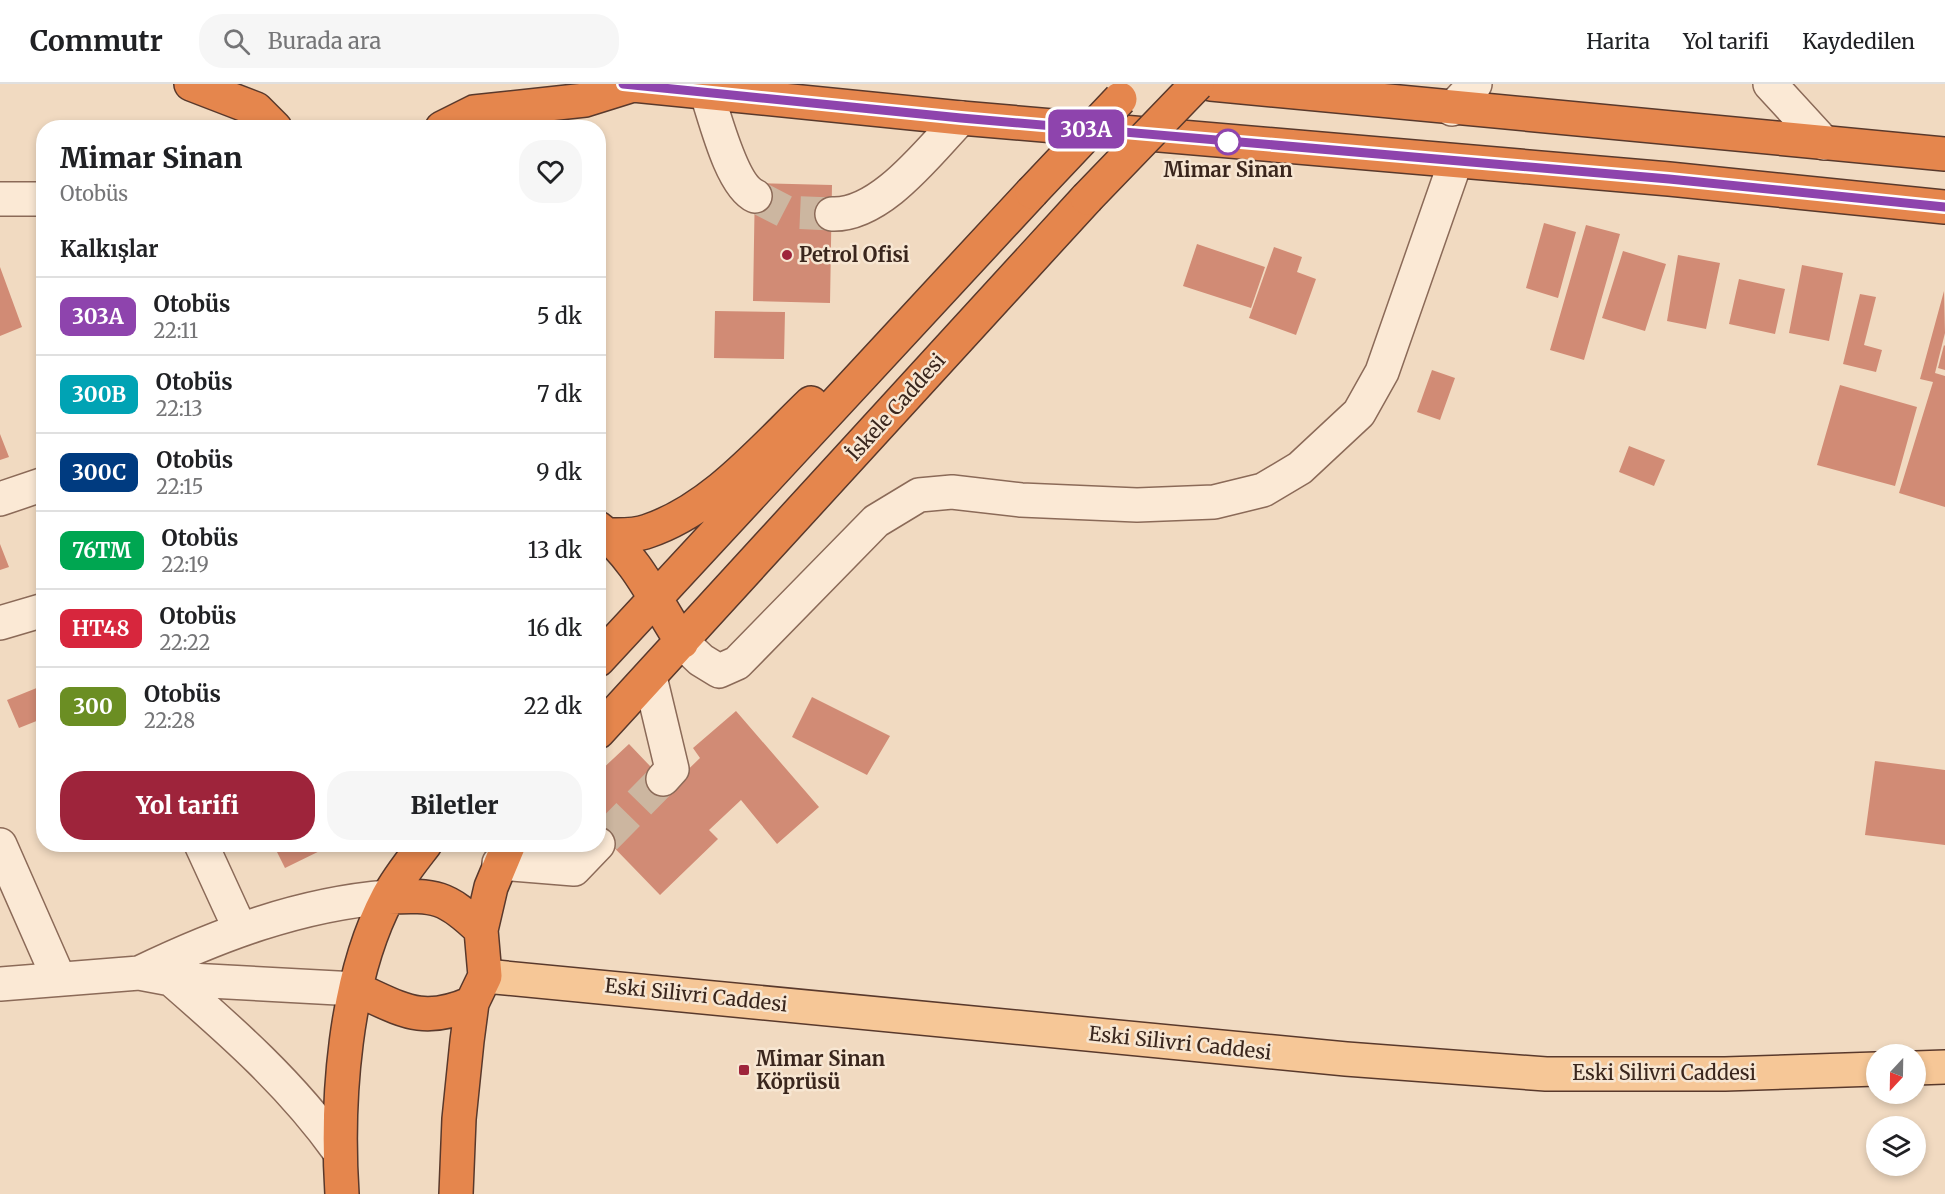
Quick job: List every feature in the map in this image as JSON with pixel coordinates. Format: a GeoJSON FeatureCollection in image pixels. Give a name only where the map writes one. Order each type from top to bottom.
{"type":"FeatureCollection","features":[{"type":"Feature","properties":{"kind":"highway"},"geometry":{"type":"LineString","coordinates":[[191,84],[256,109],[267,120]]}},
{"type":"Feature","properties":{"kind":"highway"},"geometry":{"type":"LineString","coordinates":[[623,84],[961,118],[1455,163],[1669,179],[1945,207]]}},
{"type":"Feature","properties":{"kind":"highway","name":"İskele Caddesi"},"geometry":{"type":"LineString","coordinates":[[606,724],[1087,198],[1197,84]]}},
{"type":"Feature","properties":{"kind":"highway"},"geometry":{"type":"LineString","coordinates":[[1211,84],[1945,154]]}},
{"type":"Feature","properties":{"kind":"highway"},"geometry":{"type":"LineString","coordinates":[[1401,84],[1451,108]]}},
{"type":"Feature","properties":{"kind":"highway"},"geometry":{"type":"LineString","coordinates":[[458,120],[474,112],[585,100],[633,85]]}},
{"type":"Feature","properties":{"kind":"highway"},"geometry":{"type":"LineString","coordinates":[[606,652],[882,357],[1127,89]]}},
{"type":"Feature","properties":{"kind":"highway"},"geometry":{"type":"LineString","coordinates":[[606,532],[626,535],[648,531],[680,516],[715,492],[817,399],[882,357]]}},
{"type":"Feature","properties":{"kind":"highway"},"geometry":{"type":"LineString","coordinates":[[606,534],[641,575],[682,642]]}},
{"type":"Feature","properties":{"kind":"highway"},"geometry":{"type":"LineString","coordinates":[[342,1194],[339,1115],[356,989],[365,956],[388,897],[419,852]]}},
{"type":"Feature","properties":{"kind":"highway"},"geometry":{"type":"LineString","coordinates":[[456,1194],[459,1119],[478,990],[481,930],[491,887],[504,854]]}},
{"type":"Feature","properties":{"kind":"highway"},"geometry":{"type":"LineString","coordinates":[[388,897],[425,896],[448,902],[481,930]]}},
{"type":"Feature","properties":{"kind":"highway"},"geometry":{"type":"LineString","coordinates":[[356,989],[408,1012],[431,1016],[451,1012],[478,990]]}},
{"type":"Feature","properties":{"kind":"main road","name":"Eski Silivri Caddesi"},"geometry":{"type":"LineString","coordinates":[[478,990],[1546,1074],[1725,1074],[1866,1069]]}},
{"type":"Feature","properties":{"kind":"main road"},"geometry":{"type":"LineString","coordinates":[[1926,1068],[1945,1067]]}},
{"type":"Feature","properties":{"kind":"street"},"geometry":{"type":"LineString","coordinates":[[1451,108],[1475,84]]}},
{"type":"Feature","properties":{"kind":"street"},"geometry":{"type":"LineString","coordinates":[[1770,84],[1824,143]]}},
{"type":"Feature","properties":{"kind":"street"},"geometry":{"type":"LineString","coordinates":[[706,91],[731,164],[747,193],[755,196]]}},
{"type":"Feature","properties":{"kind":"street"},"geometry":{"type":"LineString","coordinates":[[832,214],[846,214],[878,201],[961,118]]}},
{"type":"Feature","properties":{"kind":"street"},"geometry":{"type":"LineString","coordinates":[[682,642],[701,660],[719,671],[737,663],[876,521],[919,495],[952,492],[1021,500],[1137,505],[1214,502],[1263,490],[1300,468],[1359,413],[1382,372],[1455,163]]}},
{"type":"Feature","properties":{"kind":"street"},"geometry":{"type":"LineString","coordinates":[[0,199],[36,199]]}},
{"type":"Feature","properties":{"kind":"street"},"geometry":{"type":"LineString","coordinates":[[0,499],[36,487]]}},
{"type":"Feature","properties":{"kind":"street"},"geometry":{"type":"LineString","coordinates":[[0,623],[36,612]]}},
{"type":"Feature","properties":{"kind":"street"},"geometry":{"type":"LineString","coordinates":[[650,677],[672,769],[663,779]]}},
{"type":"Feature","properties":{"kind":"street"},"geometry":{"type":"LineString","coordinates":[[0,846],[59,979]]}},
{"type":"Feature","properties":{"kind":"street"},"geometry":{"type":"LineString","coordinates":[[205,852],[240,929]]}},
{"type":"Feature","properties":{"kind":"street"},"geometry":{"type":"LineString","coordinates":[[504,854],[574,869],[590,852]]}},
{"type":"Feature","properties":{"kind":"street"},"geometry":{"type":"LineString","coordinates":[[139,973],[240,929],[347,900],[388,897]]}},
{"type":"Feature","properties":{"kind":"street"},"geometry":{"type":"LineString","coordinates":[[0,984],[139,973],[171,979],[356,989]]}},
{"type":"Feature","properties":{"kind":"street"},"geometry":{"type":"LineString","coordinates":[[171,979],[260,1059],[300,1100],[339,1151]]}},
{"type":"Feature","properties":{"kind":"building"},"geometry":{"type":"Polygon","coordinates":[[[755,183],[832,185],[830,303],[753,301],[755,183]]]}},
{"type":"Feature","properties":{"kind":"building"},"geometry":{"type":"Polygon","coordinates":[[[1544,223],[1576,232],[1558,298],[1526,288],[1544,223]]]}},
{"type":"Feature","properties":{"kind":"building"},"geometry":{"type":"Polygon","coordinates":[[[1586,225],[1620,234],[1584,360],[1550,350],[1586,225]]]}},
{"type":"Feature","properties":{"kind":"building"},"geometry":{"type":"Polygon","coordinates":[[[1197,244],[1265,267],[1251,308],[1183,286],[1197,244]]]}},
{"type":"Feature","properties":{"kind":"building"},"geometry":{"type":"Polygon","coordinates":[[[1274,247],[1302,257],[1297,272],[1316,279],[1296,335],[1249,318],[1274,247]]]}},
{"type":"Feature","properties":{"kind":"building"},"geometry":{"type":"Polygon","coordinates":[[[1623,251],[1666,264],[1645,331],[1602,318],[1623,251]]]}},
{"type":"Feature","properties":{"kind":"building"},"geometry":{"type":"Polygon","coordinates":[[[1678,255],[1720,263],[1706,329],[1667,321],[1678,255]]]}},
{"type":"Feature","properties":{"kind":"building"},"geometry":{"type":"Polygon","coordinates":[[[1802,265],[1843,273],[1829,341],[1789,333],[1802,265]]]}},
{"type":"Feature","properties":{"kind":"building"},"geometry":{"type":"Polygon","coordinates":[[[0,267],[22,327],[0,336],[0,267]]]}},
{"type":"Feature","properties":{"kind":"building"},"geometry":{"type":"Polygon","coordinates":[[[1739,279],[1785,289],[1775,334],[1729,324],[1739,279]]]}},
{"type":"Feature","properties":{"kind":"building"},"geometry":{"type":"Polygon","coordinates":[[[1944,291],[1945,333],[1935,373],[1945,376],[1945,507],[1899,493],[1933,382],[1920,379],[1944,291]]]}},
{"type":"Feature","properties":{"kind":"building"},"geometry":{"type":"Polygon","coordinates":[[[1860,294],[1876,297],[1864,345],[1882,350],[1876,372],[1843,364],[1860,294]]]}},
{"type":"Feature","properties":{"kind":"building"},"geometry":{"type":"Polygon","coordinates":[[[715,311],[785,312],[784,359],[714,358],[715,311]]]}},
{"type":"Feature","properties":{"kind":"building"},"geometry":{"type":"Polygon","coordinates":[[[1945,346],[1945,370],[1938,368],[1945,346]]]}},
{"type":"Feature","properties":{"kind":"building"},"geometry":{"type":"Polygon","coordinates":[[[1432,370],[1455,378],[1440,420],[1417,412],[1432,370]]]}},
{"type":"Feature","properties":{"kind":"building"},"geometry":{"type":"Polygon","coordinates":[[[1840,385],[1917,407],[1895,486],[1817,465],[1840,385]]]}},
{"type":"Feature","properties":{"kind":"building"},"geometry":{"type":"Polygon","coordinates":[[[0,434],[9,457],[0,460],[0,434]]]}},
{"type":"Feature","properties":{"kind":"building"},"geometry":{"type":"Polygon","coordinates":[[[1629,446],[1665,460],[1654,486],[1619,472],[1629,446]]]}},
{"type":"Feature","properties":{"kind":"building"},"geometry":{"type":"Polygon","coordinates":[[[0,544],[9,567],[0,570],[0,544]]]}},
{"type":"Feature","properties":{"kind":"building"},"geometry":{"type":"Polygon","coordinates":[[[36,688],[36,721],[19,728],[7,700],[36,688]]]}},
{"type":"Feature","properties":{"kind":"building"},"geometry":{"type":"Polygon","coordinates":[[[812,697],[890,736],[867,775],[792,737],[812,697]]]}},
{"type":"Feature","properties":{"kind":"building"},"geometry":{"type":"Polygon","coordinates":[[[736,711],[819,807],[777,844],[741,800],[709,830],[718,839],[660,895],[606,839],[606,766],[629,744],[670,787],[700,758],[693,748],[736,711]]]}},
{"type":"Feature","properties":{"kind":"building"},"geometry":{"type":"Polygon","coordinates":[[[1875,761],[1945,770],[1945,845],[1865,835],[1875,761]]]}},
{"type":"Feature","properties":{"kind":"building"},"geometry":{"type":"Polygon","coordinates":[[[277,852],[318,852],[285,868],[277,852]]]}},
{"type":"Feature","properties":{"kind":"tunnel"},"geometry":{"type":"LineString","coordinates":[[755,196],[786,212],[832,214]]}},
{"type":"Feature","properties":{"kind":"tunnel"},"geometry":{"type":"LineString","coordinates":[[606,837],[663,779]]}},
{"type":"Feature","properties":{"kind":"bus line","name":"303A"},"geometry":{"type":"LineString","coordinates":[[623,84],[961,118],[1455,163],[1669,179],[1945,207]]}},
{"type":"Feature","properties":{"kind":"place","name":"Mimar Sinan"},"geometry":{"type":"Point","coordinates":[1228,142]}},
{"type":"Feature","properties":{"kind":"place","name":"Petrol Ofisi"},"geometry":{"type":"Point","coordinates":[787,255]}},
{"type":"Feature","properties":{"kind":"place","name":"Mimar Sinan Köprüsü"},"geometry":{"type":"Point","coordinates":[744,1070]}}]}
